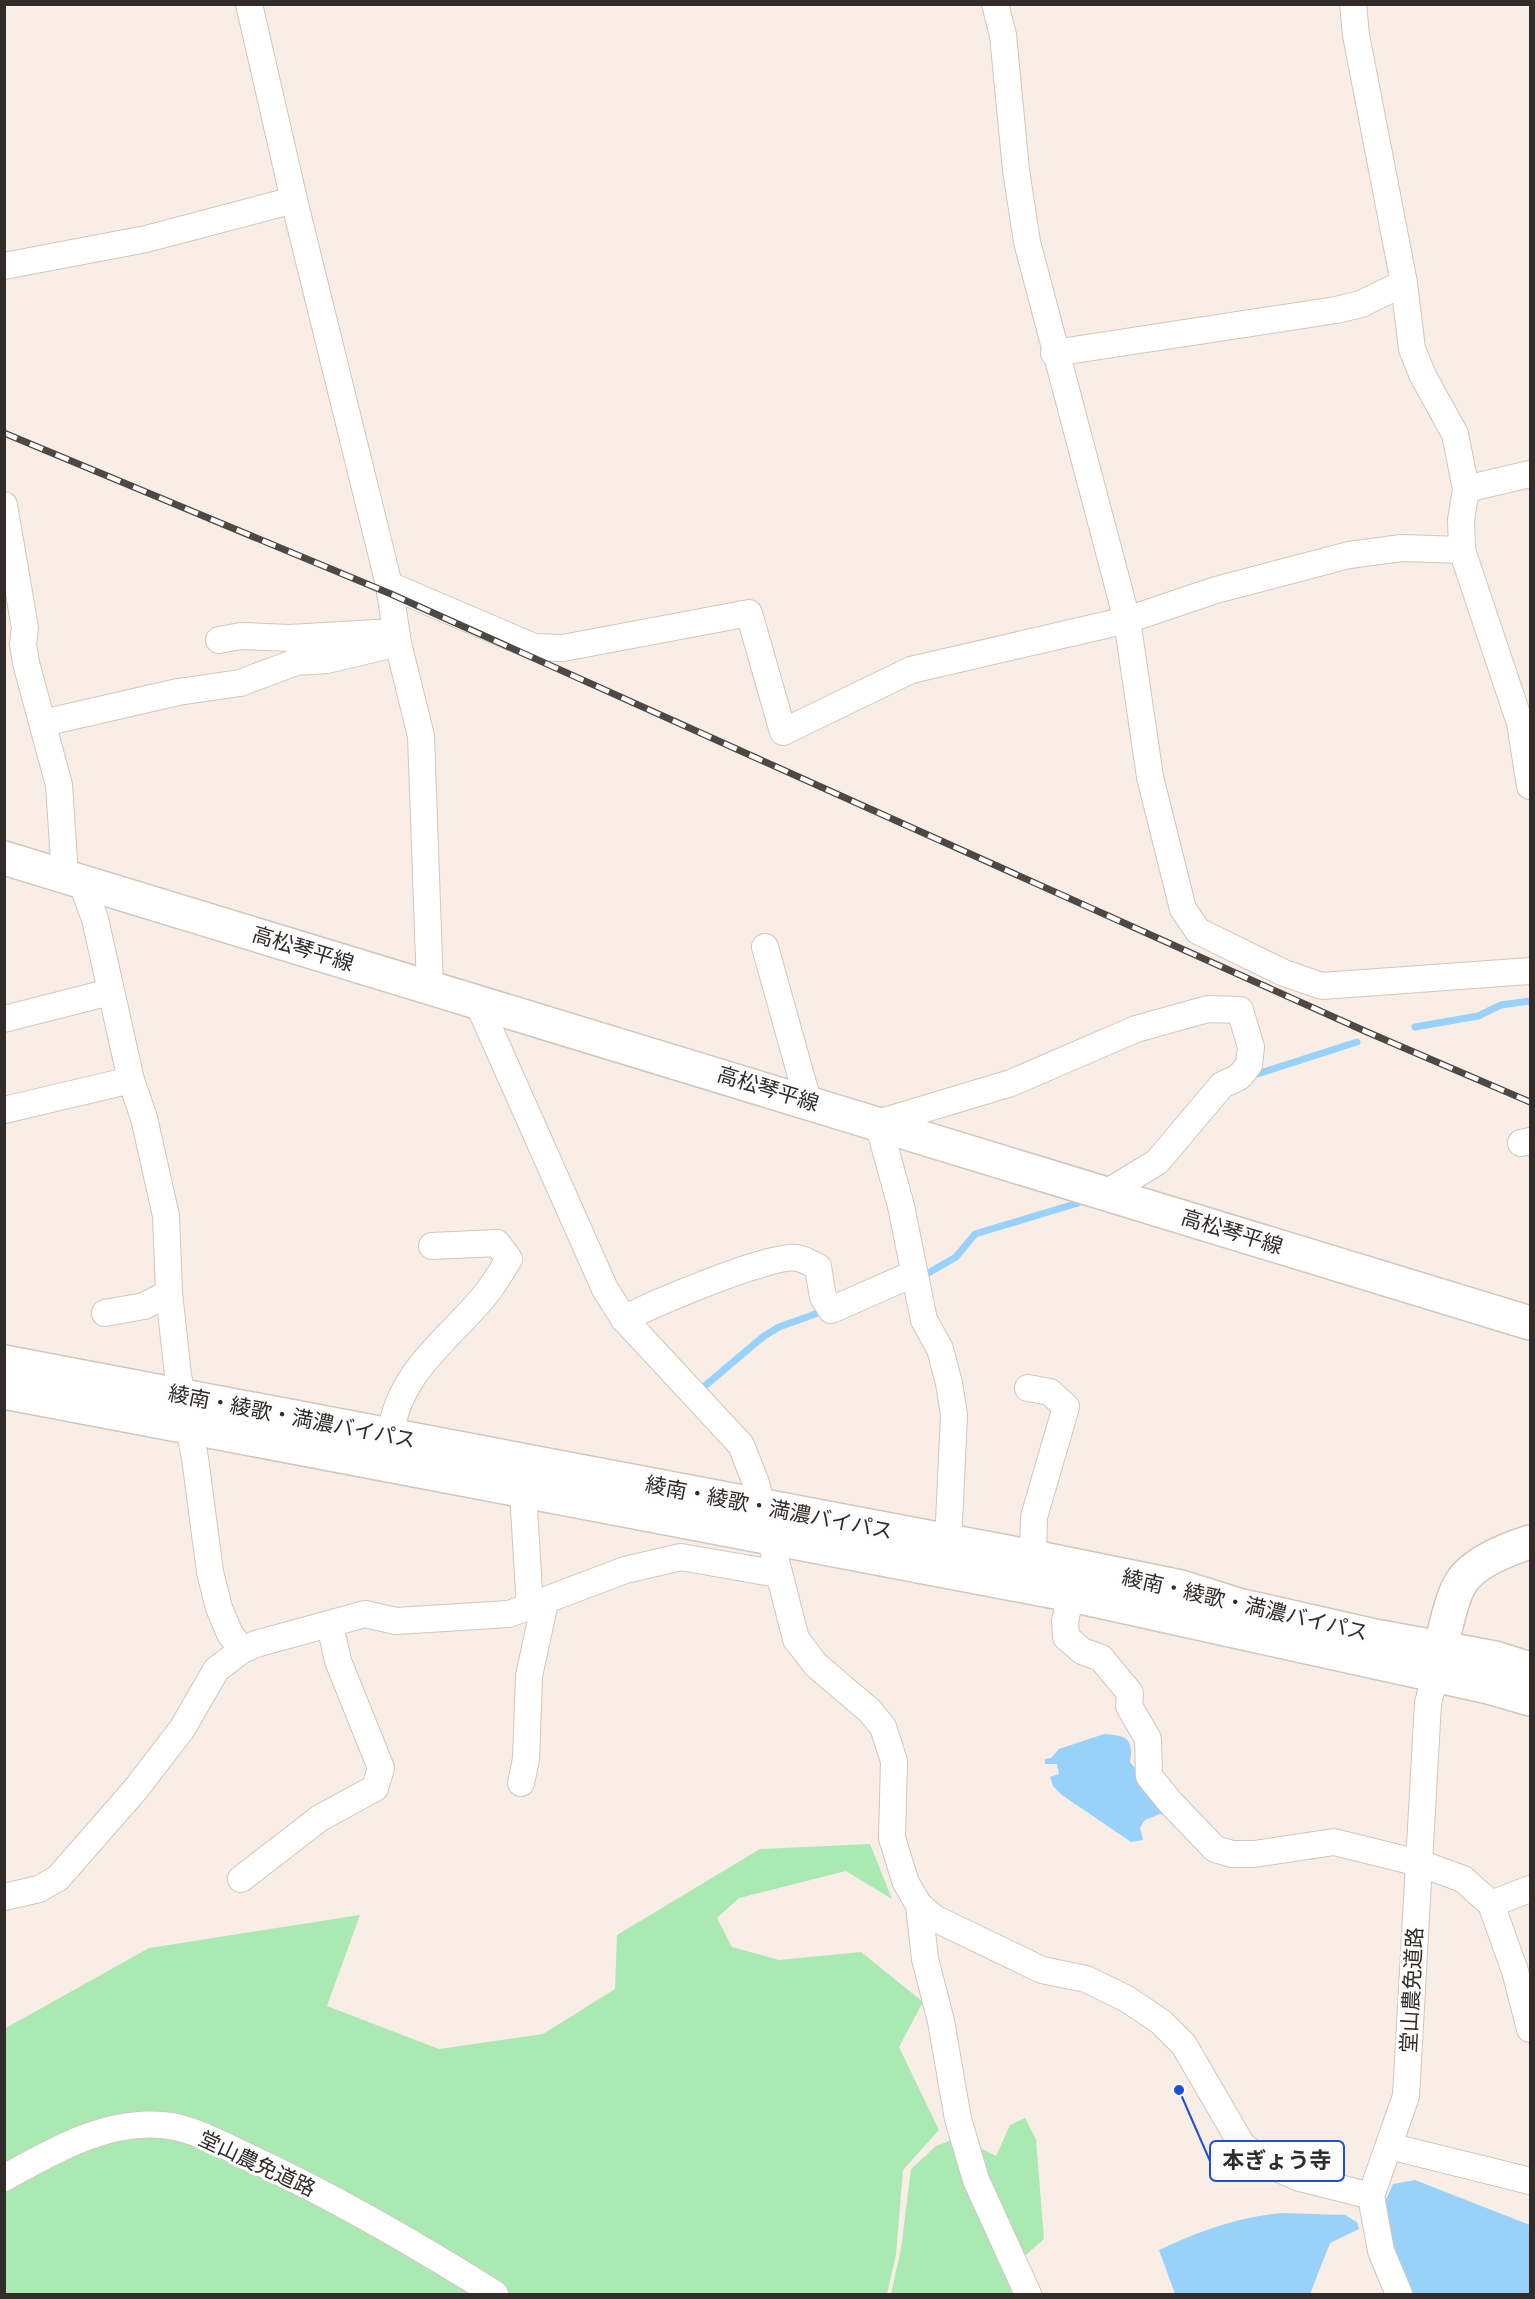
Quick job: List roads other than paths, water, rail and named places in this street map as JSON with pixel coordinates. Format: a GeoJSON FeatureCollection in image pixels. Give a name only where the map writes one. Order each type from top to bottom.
{"type":"FeatureCollection","features":[{"type":"Feature","properties":{"kind":"main road","name":"高松琴平線"},"geometry":{"type":"LineString","coordinates":[[4,858],[808,1101],[1530,1323]]}},
{"type":"Feature","properties":{"kind":"main road","name":"綾南・綾歌・満濃バイパス"},"geometry":{"type":"LineString","coordinates":[[4,1362],[186,1412],[523,1492],[948,1543],[1033,1557],[1181,1587],[1438,1662],[1530,1699]]}},
{"type":"Feature","properties":{"kind":"main road","name":"綾南・綾歌・満濃バイパス"},"geometry":{"type":"LineString","coordinates":[[4,1392],[390,1436],[1071,1595],[1438,1662],[1495,1658],[1530,1669]]}},
{"type":"Feature","properties":{"kind":"main road"},"geometry":{"type":"LineString","coordinates":[[1438,1662],[1457,1589],[1463,1579],[1484,1563],[1530,1542]]}},
{"type":"Feature","properties":{"kind":"street"},"geometry":{"type":"LineString","coordinates":[[249,4],[294,200],[389,585],[397,638],[421,736],[430,987]]}},
{"type":"Feature","properties":{"kind":"street"},"geometry":{"type":"LineString","coordinates":[[995,4],[1003,35],[1016,170],[1027,242],[1054,353],[1127,620],[1150,777],[1183,909],[1198,931],[1284,973],[1322,986],[1530,970]]}},
{"type":"Feature","properties":{"kind":"street"},"geometry":{"type":"LineString","coordinates":[[1353,4],[1356,35],[1404,283],[1412,349],[1423,376],[1455,434],[1466,489],[1461,520],[1462,550],[1520,723],[1530,786]]}},
{"type":"Feature","properties":{"kind":"street"},"geometry":{"type":"LineString","coordinates":[[4,266],[146,239],[294,200]]}},
{"type":"Feature","properties":{"kind":"street"},"geometry":{"type":"LineString","coordinates":[[1054,353],[1336,310],[1361,304],[1404,283]]}},
{"type":"Feature","properties":{"kind":"street"},"geometry":{"type":"LineString","coordinates":[[1466,489],[1530,474]]}},
{"type":"Feature","properties":{"kind":"street"},"geometry":{"type":"LineString","coordinates":[[4,505],[25,628],[25,654],[59,785],[73,879],[95,919],[131,1080],[144,1118],[166,1216],[169,1293],[210,1572],[219,1608],[230,1634],[242,1650]]}},
{"type":"Feature","properties":{"kind":"street"},"geometry":{"type":"LineString","coordinates":[[389,585],[534,647],[563,648],[749,613],[783,732],[911,670],[1127,620],[1216,590],[1349,555],[1402,548],[1462,550]]}},
{"type":"Feature","properties":{"kind":"street"},"geometry":{"type":"LineString","coordinates":[[219,640],[241,636],[397,638]]}},
{"type":"Feature","properties":{"kind":"street"},"geometry":{"type":"LineString","coordinates":[[43,723],[178,692],[240,682],[296,662],[327,660],[397,638]]}},
{"type":"Feature","properties":{"kind":"street"},"geometry":{"type":"LineString","coordinates":[[765,947],[808,1101]]}},
{"type":"Feature","properties":{"kind":"street"},"geometry":{"type":"LineString","coordinates":[[4,1019],[111,992]]}},
{"type":"Feature","properties":{"kind":"street"},"geometry":{"type":"LineString","coordinates":[[477,1001],[605,1289],[624,1319],[741,1445],[766,1522],[796,1639],[816,1665],[870,1711],[883,1727],[894,1761],[892,1838],[906,1883],[919,1905],[934,1918],[1042,1970],[1086,1979],[1127,1999],[1161,2022],[1184,2045],[1242,2145],[1267,2164],[1300,2178],[1371,2196],[1382,2251],[1399,2295]]}},
{"type":"Feature","properties":{"kind":"street"},"geometry":{"type":"LineString","coordinates":[[948,1543],[952,1404],[940,1349],[924,1320],[901,1206],[878,1123],[1011,1083],[1136,1029],[1208,1009],[1240,1010],[1251,1047],[1249,1065],[1239,1077],[1222,1085],[1157,1162],[1106,1193]]}},
{"type":"Feature","properties":{"kind":"street"},"geometry":{"type":"LineString","coordinates":[[4,1110],[131,1080]]}},
{"type":"Feature","properties":{"kind":"street"},"geometry":{"type":"LineString","coordinates":[[390,1436],[398,1401],[424,1359],[487,1293],[509,1259],[497,1243],[432,1246]]}},
{"type":"Feature","properties":{"kind":"street"},"geometry":{"type":"LineString","coordinates":[[624,1319],[650,1305],[766,1262],[796,1258],[818,1267],[823,1297],[831,1310],[913,1274]]}},
{"type":"Feature","properties":{"kind":"street"},"geometry":{"type":"LineString","coordinates":[[105,1313],[144,1306],[169,1293]]}},
{"type":"Feature","properties":{"kind":"street"},"geometry":{"type":"LineString","coordinates":[[1028,1388],[1050,1392],[1066,1407],[1034,1517],[1033,1557],[1071,1595],[1065,1620],[1066,1637],[1082,1651],[1101,1658],[1130,1693],[1129,1706],[1148,1739],[1149,1776],[1170,1802],[1215,1849],[1232,1854],[1254,1854],[1334,1842],[1419,1863],[1463,1879],[1491,1904],[1515,1971],[1530,2029]]}},
{"type":"Feature","properties":{"kind":"street"},"geometry":{"type":"LineString","coordinates":[[521,1784],[526,1759],[530,1676],[537,1605],[523,1492]]}},
{"type":"Feature","properties":{"kind":"street"},"geometry":{"type":"LineString","coordinates":[[4,1897],[39,1889],[58,1878],[135,1790],[182,1729],[216,1670],[242,1650],[365,1614],[396,1621],[509,1614],[625,1570],[681,1557],[778,1574]]}},
{"type":"Feature","properties":{"kind":"street"},"geometry":{"type":"LineString","coordinates":[[241,1879],[320,1818],[375,1788],[381,1768],[338,1661],[330,1625]]}},
{"type":"Feature","properties":{"kind":"street","name":"堂山農免道路"},"geometry":{"type":"LineString","coordinates":[[1371,2196],[1406,2096],[1428,1703],[1438,1662]]}},
{"type":"Feature","properties":{"kind":"street"},"geometry":{"type":"LineString","coordinates":[[1491,1904],[1530,1889]]}},
{"type":"Feature","properties":{"kind":"street"},"geometry":{"type":"LineString","coordinates":[[919,1905],[925,1959],[940,2021],[958,2120],[976,2180],[1028,2295]]}},
{"type":"Feature","properties":{"kind":"street","name":"堂山農免道路"},"geometry":{"type":"LineString","coordinates":[[4,2178],[49,2153],[97,2132],[163,2125],[205,2137],[273,2168],[411,2241],[495,2295]]}},
{"type":"Feature","properties":{"kind":"street"},"geometry":{"type":"LineString","coordinates":[[1389,2146],[1530,2181]]}},
{"type":"Feature","properties":{"kind":"water"},"geometry":{"type":"Polygon","coordinates":[[[1104,1734],[1127,1739],[1131,1747],[1130,1762],[1174,1816],[1171,1825],[1169,1817],[1160,1814],[1145,1820],[1140,1828],[1143,1840],[1131,1842],[1062,1795],[1053,1786],[1050,1777],[1059,1774],[1057,1764],[1045,1764],[1045,1759],[1051,1758],[1059,1749],[1104,1734]]]}},
{"type":"Feature","properties":{"kind":"water"},"geometry":{"type":"Polygon","coordinates":[[[1415,2180],[1530,2225],[1530,2294],[1413,2294],[1388,2232],[1383,2206],[1393,2184],[1415,2180]]]}},
{"type":"Feature","properties":{"kind":"water"},"geometry":{"type":"Polygon","coordinates":[[[1281,2213],[1345,2215],[1357,2222],[1359,2229],[1330,2243],[1310,2294],[1175,2294],[1159,2250],[1218,2226],[1281,2213]]]}},
{"type":"Feature","properties":{"kind":"waterway"},"geometry":{"type":"LineString","coordinates":[[1415,1027],[1478,1016],[1501,1005],[1530,1001]]}},
{"type":"Feature","properties":{"kind":"waterway"},"geometry":{"type":"LineString","coordinates":[[1251,1076],[1357,1042]]}},
{"type":"Feature","properties":{"kind":"waterway"},"geometry":{"type":"LineString","coordinates":[[923,1276],[956,1257],[975,1234],[1078,1203]]}},
{"type":"Feature","properties":{"kind":"waterway"},"geometry":{"type":"LineString","coordinates":[[700,1390],[764,1336],[779,1327],[821,1312]]}},
{"type":"Feature","properties":{"kind":"railway"},"geometry":{"type":"LineString","coordinates":[[4,433],[391,594],[1367,1032],[1530,1102]]}},
{"type":"Feature","properties":{"kind":"place","name":"本ぎょう寺"},"geometry":{"type":"Point","coordinates":[1179,2090]}}]}
